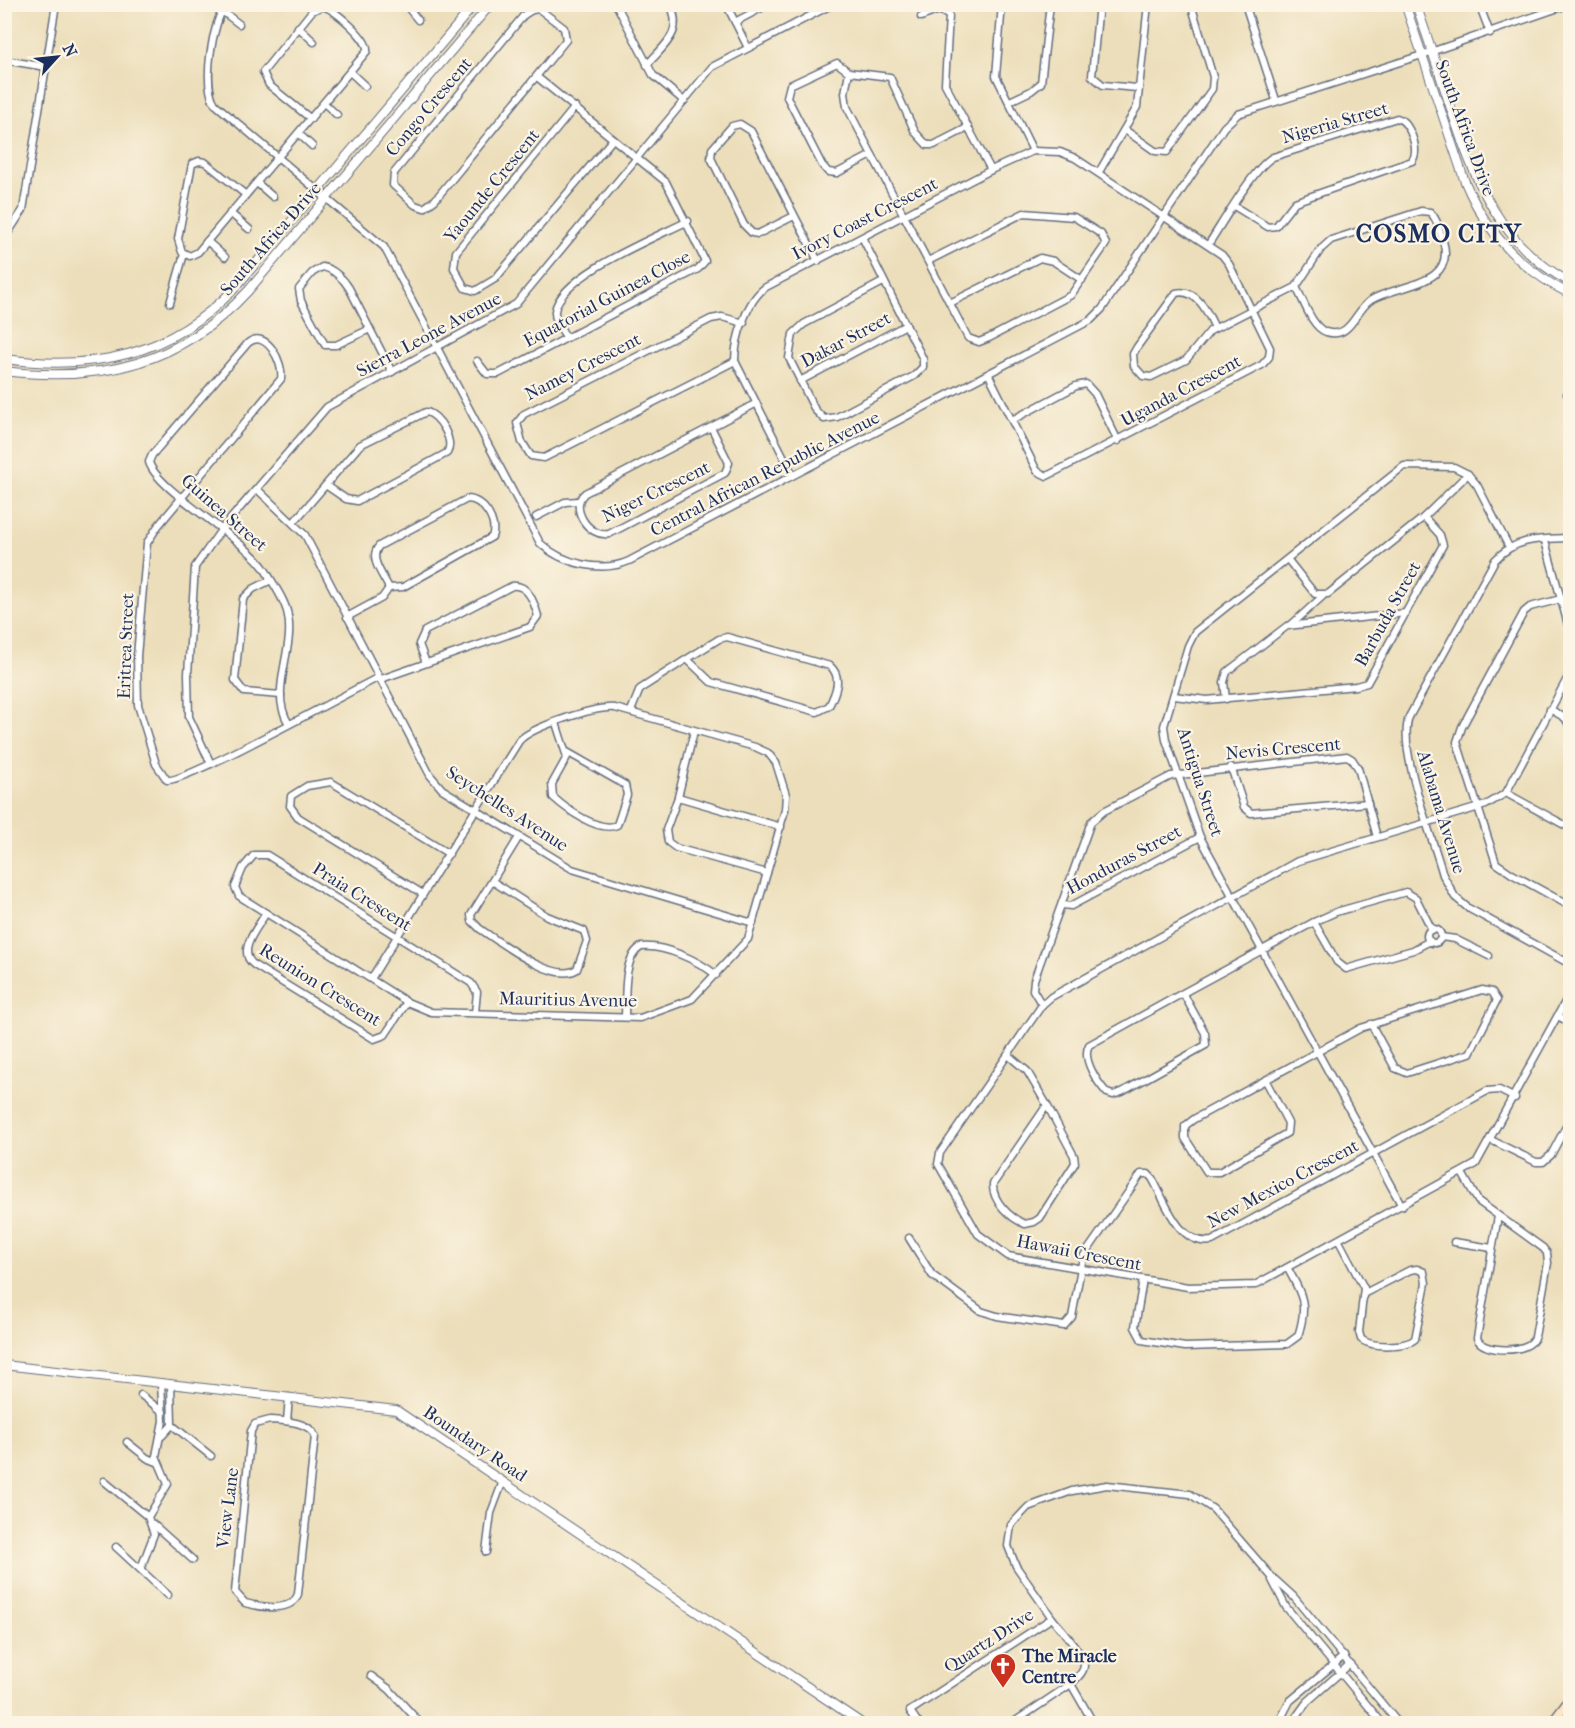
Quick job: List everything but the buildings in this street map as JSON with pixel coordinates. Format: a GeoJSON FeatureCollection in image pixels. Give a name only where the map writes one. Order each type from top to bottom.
{"type":"FeatureCollection","features":[{"type":"Feature","properties":{"kind":"main road"},"geometry":{"type":"LineString","coordinates":[[1551,1724],[1570,1699]]}},
{"type":"Feature","properties":{"kind":"main road"},"geometry":{"type":"LineString","coordinates":[[1567,1724],[1570,1720]]}},
{"type":"Feature","properties":{"kind":"street"},"geometry":{"type":"LineString","coordinates":[[4,239],[23,210],[56,4]]}},
{"type":"Feature","properties":{"kind":"street"},"geometry":{"type":"LineString","coordinates":[[226,4],[222,11],[239,24]]}},
{"type":"Feature","properties":{"kind":"street"},"geometry":{"type":"LineString","coordinates":[[405,4],[418,20]]}},
{"type":"Feature","properties":{"kind":"street","name":"South Africa Drive"},"geometry":{"type":"LineString","coordinates":[[4,359],[56,364],[95,362],[133,354],[174,336],[206,315],[227,297],[317,193],[475,4]]}},
{"type":"Feature","properties":{"kind":"street","name":"South Africa Drive"},"geometry":{"type":"LineString","coordinates":[[4,371],[53,376],[98,373],[146,361],[178,346],[211,326],[231,309],[326,200],[491,4]]}},
{"type":"Feature","properties":{"kind":"street"},"geometry":{"type":"LineString","coordinates":[[616,4],[655,77],[684,101]]}},
{"type":"Feature","properties":{"kind":"street"},"geometry":{"type":"LineString","coordinates":[[647,65],[675,30],[677,21],[670,4]]}},
{"type":"Feature","properties":{"kind":"street"},"geometry":{"type":"LineString","coordinates":[[726,4],[748,48]]}},
{"type":"Feature","properties":{"kind":"street"},"geometry":{"type":"LineString","coordinates":[[735,22],[769,4]]}},
{"type":"Feature","properties":{"kind":"street","name":"Sierra Leone Avenue"},"geometry":{"type":"LineString","coordinates":[[211,764],[189,717],[189,664],[195,567],[221,531],[327,406],[516,304],[712,67],[833,4]]}},
{"type":"Feature","properties":{"kind":"street"},"geometry":{"type":"LineString","coordinates":[[1002,4],[995,70],[1033,151]]}},
{"type":"Feature","properties":{"kind":"street"},"geometry":{"type":"LineString","coordinates":[[1010,101],[1031,92],[1041,83],[1050,4]]}},
{"type":"Feature","properties":{"kind":"street"},"geometry":{"type":"LineString","coordinates":[[1099,4],[1092,76],[1103,85],[1137,88]]}},
{"type":"Feature","properties":{"kind":"street"},"geometry":{"type":"LineString","coordinates":[[1099,172],[1137,107],[1137,88],[1148,4]]}},
{"type":"Feature","properties":{"kind":"street"},"geometry":{"type":"LineString","coordinates":[[1125,130],[1155,151],[1167,152],[1212,89],[1213,77],[1191,4]]}},
{"type":"Feature","properties":{"kind":"street"},"geometry":{"type":"LineString","coordinates":[[1245,4],[1276,100]]}},
{"type":"Feature","properties":{"kind":"street","name":"South Africa Drive"},"geometry":{"type":"LineString","coordinates":[[1405,4],[1465,182],[1484,219],[1515,257],[1546,281],[1570,294]]}},
{"type":"Feature","properties":{"kind":"street","name":"South Africa Drive"},"geometry":{"type":"LineString","coordinates":[[1416,4],[1470,164],[1490,208],[1505,229],[1527,252],[1570,282]]}},
{"type":"Feature","properties":{"kind":"street"},"geometry":{"type":"LineString","coordinates":[[1479,4],[1490,33]]}},
{"type":"Feature","properties":{"kind":"street","name":"Central African Republic Avenue"},"geometry":{"type":"LineString","coordinates":[[222,11],[217,21],[208,80],[212,99],[317,193],[387,250],[535,536],[544,548],[556,555],[600,568],[620,565],[1083,325],[1097,315],[1231,118],[1276,100],[1490,33],[1570,4]]}},
{"type":"Feature","properties":{"kind":"street"},"geometry":{"type":"LineString","coordinates":[[184,254],[193,255],[207,241],[311,119],[367,51],[367,43],[362,37],[325,7],[314,9],[266,65],[263,74],[269,85],[311,119]]}},
{"type":"Feature","properties":{"kind":"street","name":"Congo Crescent"},"geometry":{"type":"LineString","coordinates":[[535,9],[547,13],[564,28],[567,36],[537,77],[429,206],[417,206],[395,189],[392,181],[398,169],[524,15],[535,9]]}},
{"type":"Feature","properties":{"kind":"street"},"geometry":{"type":"LineString","coordinates":[[921,16],[939,10],[949,16],[945,84],[991,170]]}},
{"type":"Feature","properties":{"kind":"street"},"geometry":{"type":"LineString","coordinates":[[298,27],[314,42]]}},
{"type":"Feature","properties":{"kind":"street"},"geometry":{"type":"LineString","coordinates":[[4,60],[46,67]]}},
{"type":"Feature","properties":{"kind":"street"},"geometry":{"type":"LineString","coordinates":[[872,155],[837,173],[828,172],[822,165],[787,97],[790,85],[829,64],[841,64],[849,72],[890,77],[895,85],[898,99],[911,123],[921,140],[927,145],[934,145],[967,128]]}},
{"type":"Feature","properties":{"kind":"street"},"geometry":{"type":"LineString","coordinates":[[350,72],[365,86]]}},
{"type":"Feature","properties":{"kind":"street"},"geometry":{"type":"LineString","coordinates":[[849,72],[845,101],[903,217],[968,338],[979,342],[1071,295],[1104,249],[1104,239],[1101,234],[1074,217],[1018,214],[928,261]]}},
{"type":"Feature","properties":{"kind":"street","name":"Equatorial Guinea Close"},"geometry":{"type":"LineString","coordinates":[[477,361],[487,374],[498,374],[701,267],[705,255],[669,185],[537,77]]}},
{"type":"Feature","properties":{"kind":"street"},"geometry":{"type":"LineString","coordinates":[[324,103],[337,116]]}},
{"type":"Feature","properties":{"kind":"street","name":"Yaounde Crescent"},"geometry":{"type":"LineString","coordinates":[[575,107],[456,252],[454,267],[465,288],[476,290],[495,279],[613,139]]}},
{"type":"Feature","properties":{"kind":"street","name":"Nigeria Street"},"geometry":{"type":"LineString","coordinates":[[1208,245],[1234,206],[1263,163],[1273,157],[1393,119],[1402,120],[1406,124],[1416,153],[1412,161],[1406,164],[1295,202],[1280,223],[1272,227],[1234,206]]}},
{"type":"Feature","properties":{"kind":"street"},"geometry":{"type":"LineString","coordinates":[[794,216],[758,234],[752,233],[744,225],[711,158],[712,149],[732,126],[740,124],[751,131],[818,261]]}},
{"type":"Feature","properties":{"kind":"street"},"geometry":{"type":"LineString","coordinates":[[298,134],[312,146]]}},
{"type":"Feature","properties":{"kind":"street","name":"Ivory Coast Crescent"},"geometry":{"type":"LineString","coordinates":[[735,361],[744,323],[753,299],[759,292],[991,170],[1033,151],[1066,154],[1099,172],[1164,215]]}},
{"type":"Feature","properties":{"kind":"street"},"geometry":{"type":"LineString","coordinates":[[170,303],[184,254],[178,240],[192,165],[199,161],[205,162],[246,195]]}},
{"type":"Feature","properties":{"kind":"street"},"geometry":{"type":"LineString","coordinates":[[257,183],[273,197]]}},
{"type":"Feature","properties":{"kind":"street"},"geometry":{"type":"LineString","coordinates":[[1215,328],[1197,300],[1185,292],[1176,293],[1137,347],[1133,354],[1134,366],[1143,376],[1151,377],[1160,375],[1186,360],[1202,338],[1215,328],[1296,287],[1321,249],[1331,240],[1420,211],[1430,212],[1436,219],[1445,248],[1444,259],[1439,270],[1423,281],[1371,300],[1350,327],[1341,332],[1328,333],[1319,329],[1296,287]]}},
{"type":"Feature","properties":{"kind":"street"},"geometry":{"type":"LineString","coordinates":[[230,213],[249,229]]}},
{"type":"Feature","properties":{"kind":"street","name":"Uganda Crescent"},"geometry":{"type":"LineString","coordinates":[[989,375],[1037,471],[1044,476],[1054,475],[1265,363],[1270,348],[1227,261],[1164,215]]}},
{"type":"Feature","properties":{"kind":"street"},"geometry":{"type":"LineString","coordinates":[[566,337],[556,316],[556,308],[580,276],[688,221]]}},
{"type":"Feature","properties":{"kind":"street"},"geometry":{"type":"LineString","coordinates":[[863,238],[923,359],[922,370],[837,417],[828,420],[820,417],[788,355],[796,331],[883,282]]}},
{"type":"Feature","properties":{"kind":"street"},"geometry":{"type":"LineString","coordinates":[[207,241],[225,257]]}},
{"type":"Feature","properties":{"kind":"street"},"geometry":{"type":"LineString","coordinates":[[950,303],[1040,258],[1053,261],[1082,280]]}},
{"type":"Feature","properties":{"kind":"street"},"geometry":{"type":"LineString","coordinates":[[370,329],[336,345],[325,345],[301,301],[299,289],[316,269],[321,267],[330,269],[347,285],[393,372]]}},
{"type":"Feature","properties":{"kind":"street","name":"Namey Crescent"},"geometry":{"type":"LineString","coordinates":[[735,361],[544,458],[531,456],[517,430],[517,423],[524,414],[711,319],[722,317],[744,323]]}},
{"type":"Feature","properties":{"kind":"street","name":"Dakar Street"},"geometry":{"type":"LineString","coordinates":[[800,381],[906,325]]}},
{"type":"Feature","properties":{"kind":"street","name":"Guinea Street"},"geometry":{"type":"LineString","coordinates":[[183,498],[281,379],[281,368],[266,341],[258,338],[248,343],[152,455],[150,466],[183,498],[262,565],[271,580],[289,619],[281,695],[282,710],[289,724]]}},
{"type":"Feature","properties":{"kind":"street"},"geometry":{"type":"LineString","coordinates":[[735,361],[793,475]]}},
{"type":"Feature","properties":{"kind":"street"},"geometry":{"type":"LineString","coordinates":[[1012,420],[1076,386],[1086,384],[1095,394],[1118,441]]}},
{"type":"Feature","properties":{"kind":"street","name":"Niger Crescent"},"geometry":{"type":"LineString","coordinates":[[711,427],[729,463],[729,468],[723,475],[605,535],[590,530],[579,511],[578,501],[585,493],[711,427],[755,404]]}},
{"type":"Feature","properties":{"kind":"street"},"geometry":{"type":"LineString","coordinates":[[294,523],[360,445],[422,413],[435,415],[450,443],[447,453],[357,501],[346,499],[327,486]]}},
{"type":"Feature","properties":{"kind":"street","name":"Antigua Street"},"geometry":{"type":"LineString","coordinates":[[1402,1206],[1200,837],[1164,730],[1192,635],[1401,467],[1415,465],[1454,467],[1468,474]]}},
{"type":"Feature","properties":{"kind":"street"},"geometry":{"type":"LineString","coordinates":[[1291,625],[1323,596],[1424,517],[1468,474],[1475,481],[1509,547],[1529,540],[1570,538]]}},
{"type":"Feature","properties":{"kind":"street","name":"Seychelles Avenue"},"geometry":{"type":"LineString","coordinates":[[257,489],[305,535],[433,779],[448,793],[579,873],[753,923]]}},
{"type":"Feature","properties":{"kind":"street","name":"Eritrea Street"},"geometry":{"type":"LineString","coordinates":[[183,498],[151,534],[147,543],[138,648],[138,705],[156,764],[167,780],[177,781],[380,678],[426,663],[535,624],[537,613],[527,590],[521,586],[512,586],[425,631],[419,644],[426,663]]}},
{"type":"Feature","properties":{"kind":"street"},"geometry":{"type":"LineString","coordinates":[[347,616],[382,598],[389,588],[404,586],[489,540],[494,535],[493,526],[483,505],[467,499],[379,546],[375,551],[375,559],[389,588]]}},
{"type":"Feature","properties":{"kind":"street"},"geometry":{"type":"LineString","coordinates":[[536,517],[565,502],[578,501]]}},
{"type":"Feature","properties":{"kind":"street","name":"Barbuda Street"},"geometry":{"type":"LineString","coordinates":[[1174,696],[1199,700],[1226,699],[1364,684],[1371,678],[1443,544],[1440,535],[1424,517]]}},
{"type":"Feature","properties":{"kind":"street"},"geometry":{"type":"LineString","coordinates":[[1545,541],[1570,632]]}},
{"type":"Feature","properties":{"kind":"street","name":"Alabama Avenue"},"geometry":{"type":"LineString","coordinates":[[1509,547],[1488,570],[1407,723],[1405,741],[1445,881],[1457,900],[1474,912],[1570,964]]}},
{"type":"Feature","properties":{"kind":"street"},"geometry":{"type":"LineString","coordinates":[[1288,560],[1311,590],[1323,596]]}},
{"type":"Feature","properties":{"kind":"street"},"geometry":{"type":"LineString","coordinates":[[271,580],[249,592],[243,599],[235,680],[237,687],[244,692],[281,695]]}},
{"type":"Feature","properties":{"kind":"street"},"geometry":{"type":"LineString","coordinates":[[1561,599],[1530,607],[1524,612],[1458,735],[1458,745],[1491,854],[1499,866],[1570,906]]}},
{"type":"Feature","properties":{"kind":"street"},"geometry":{"type":"LineString","coordinates":[[1226,699],[1224,678],[1229,669],[1281,629],[1291,625],[1406,613]]}},
{"type":"Feature","properties":{"kind":"street"},"geometry":{"type":"LineString","coordinates":[[631,711],[642,688],[687,659],[719,639],[728,637],[830,666],[837,674],[837,682],[829,706],[817,712],[711,682],[687,659]]}},
{"type":"Feature","properties":{"kind":"street"},"geometry":{"type":"LineString","coordinates":[[1570,666],[1568,677],[1506,793],[1570,828]]}},
{"type":"Feature","properties":{"kind":"street","name":"Mauritius Avenue"},"geometry":{"type":"LineString","coordinates":[[243,899],[407,1002],[426,1011],[645,1017],[686,1003],[746,942],[781,827],[786,795],[779,768],[772,757],[755,747],[631,711],[607,708],[532,730],[521,738],[371,979]]}},
{"type":"Feature","properties":{"kind":"street"},"geometry":{"type":"LineString","coordinates":[[1550,710],[1565,718],[1570,726]]}},
{"type":"Feature","properties":{"kind":"street"},"geometry":{"type":"LineString","coordinates":[[556,723],[567,752],[566,762],[552,784],[553,797],[595,824],[608,828],[617,825],[627,795],[625,785],[567,752]]}},
{"type":"Feature","properties":{"kind":"street"},"geometry":{"type":"LineString","coordinates":[[694,731],[678,797],[666,833],[670,845],[767,873]]}},
{"type":"Feature","properties":{"kind":"street","name":"Nevis Crescent"},"geometry":{"type":"LineString","coordinates":[[1042,1005],[1033,985],[1089,826],[1096,816],[1169,776],[1230,767],[1347,756],[1353,759],[1358,768],[1377,837]]}},
{"type":"Feature","properties":{"kind":"street"},"geometry":{"type":"LineString","coordinates":[[1230,767],[1244,807],[1251,813],[1368,803]]}},
{"type":"Feature","properties":{"kind":"street"},"geometry":{"type":"LineString","coordinates":[[423,894],[298,817],[290,806],[291,796],[318,782],[331,782],[449,854]]}},
{"type":"Feature","properties":{"kind":"street","name":"Hawaii Crescent"},"geometry":{"type":"LineString","coordinates":[[1506,793],[1493,803],[1429,824],[1298,861],[1051,997],[1042,1005],[940,1153],[939,1167],[982,1238],[1011,1257],[1192,1287],[1262,1283],[1462,1173],[1480,1160],[1570,993]]}},
{"type":"Feature","properties":{"kind":"street"},"geometry":{"type":"LineString","coordinates":[[678,797],[781,827]]}},
{"type":"Feature","properties":{"kind":"street"},"geometry":{"type":"LineString","coordinates":[[492,881],[547,916],[584,931],[587,941],[578,969],[566,973],[538,965],[476,926],[471,915],[519,837]]}},
{"type":"Feature","properties":{"kind":"street","name":"Honduras Street"},"geometry":{"type":"LineString","coordinates":[[1062,905],[1071,906],[1200,837]]}},
{"type":"Feature","properties":{"kind":"street","name":"Praia Crescent"},"geometry":{"type":"LineString","coordinates":[[243,899],[236,892],[236,880],[250,858],[262,853],[473,984],[477,995],[476,1013]]}},
{"type":"Feature","properties":{"kind":"street"},"geometry":{"type":"LineString","coordinates":[[1183,993],[1205,1033],[1206,1045],[1118,1094],[1107,1093],[1087,1059],[1086,1050],[1089,1046],[1183,993],[1261,950],[1314,922],[1336,912],[1406,892],[1416,898],[1431,930]]}},
{"type":"Feature","properties":{"kind":"street","name":"Reunion Crescent"},"geometry":{"type":"LineString","coordinates":[[266,913],[244,953],[254,965],[374,1039],[386,1035],[407,1002]]}},
{"type":"Feature","properties":{"kind":"street"},"geometry":{"type":"LineString","coordinates":[[1314,922],[1337,962],[1346,969],[1413,950],[1430,941],[1437,942],[1441,937]]}},
{"type":"Feature","properties":{"kind":"street"},"geometry":{"type":"LineString","coordinates":[[1431,930],[1438,931],[1441,937]]}},
{"type":"Feature","properties":{"kind":"street"},"geometry":{"type":"LineString","coordinates":[[1430,941],[1428,935],[1431,930]]}},
{"type":"Feature","properties":{"kind":"street"},"geometry":{"type":"LineString","coordinates":[[1441,937],[1455,939],[1489,956]]}},
{"type":"Feature","properties":{"kind":"street"},"geometry":{"type":"LineString","coordinates":[[625,1017],[628,973],[634,953],[641,947],[653,947],[697,961],[716,975]]}},
{"type":"Feature","properties":{"kind":"street"},"geometry":{"type":"LineString","coordinates":[[1266,1081],[1288,1123],[1287,1132],[1219,1172],[1207,1172],[1185,1138],[1185,1126],[1194,1119],[1371,1024],[1482,990],[1492,992],[1497,1000],[1470,1053],[1407,1073],[1395,1068],[1371,1024]]}},
{"type":"Feature","properties":{"kind":"street"},"geometry":{"type":"LineString","coordinates":[[1558,1016],[1570,1023]]}},
{"type":"Feature","properties":{"kind":"street"},"geometry":{"type":"LineString","coordinates":[[1008,1055],[1027,1071],[1047,1105],[1074,1156],[1075,1163],[1040,1218],[1025,1224],[1004,1210],[994,1193],[993,1184],[1047,1105]]}},
{"type":"Feature","properties":{"kind":"street"},"geometry":{"type":"LineString","coordinates":[[1373,1154],[1487,1091],[1499,1090],[1515,1098]]}},
{"type":"Feature","properties":{"kind":"street"},"geometry":{"type":"LineString","coordinates":[[1491,1140],[1536,1162],[1543,1162],[1551,1155],[1570,1119]]}},
{"type":"Feature","properties":{"kind":"street","name":"New Mexico Crescent"},"geometry":{"type":"LineString","coordinates":[[1081,1269],[1085,1254],[1141,1174],[1148,1174],[1152,1178],[1183,1232],[1196,1240],[1208,1242],[1373,1154]]}},
{"type":"Feature","properties":{"kind":"street"},"geometry":{"type":"LineString","coordinates":[[1462,1173],[1476,1200],[1498,1216],[1547,1253],[1535,1337],[1528,1347],[1485,1347],[1478,1341],[1491,1248],[1498,1216]]}},
{"type":"Feature","properties":{"kind":"street"},"geometry":{"type":"LineString","coordinates":[[909,1238],[935,1278],[977,1308],[997,1316],[1056,1326],[1068,1324],[1072,1317],[1081,1269]]}},
{"type":"Feature","properties":{"kind":"street"},"geometry":{"type":"LineString","coordinates":[[1339,1241],[1365,1293],[1359,1332],[1363,1341],[1406,1344],[1415,1339],[1426,1283],[1424,1272],[1417,1269],[1410,1270],[1365,1293]]}},
{"type":"Feature","properties":{"kind":"street"},"geometry":{"type":"LineString","coordinates":[[1454,1242],[1491,1248]]}},
{"type":"Feature","properties":{"kind":"street"},"geometry":{"type":"LineString","coordinates":[[1143,1280],[1135,1327],[1142,1340],[1193,1347],[1287,1344],[1298,1336],[1305,1306],[1288,1269]]}},
{"type":"Feature","properties":{"kind":"street","name":"Boundary Road"},"geometry":{"type":"LineString","coordinates":[[4,1365],[396,1410],[863,1724]]}},
{"type":"Feature","properties":{"kind":"street"},"geometry":{"type":"LineString","coordinates":[[148,1517],[168,1484],[158,1462],[157,1453],[162,1436],[161,1383]]}},
{"type":"Feature","properties":{"kind":"street"},"geometry":{"type":"LineString","coordinates":[[171,1384],[172,1425],[211,1456]]}},
{"type":"Feature","properties":{"kind":"street"},"geometry":{"type":"LineString","coordinates":[[141,1395],[161,1412],[170,1413]]}},
{"type":"Feature","properties":{"kind":"street"},"geometry":{"type":"LineString","coordinates":[[287,1421],[289,1397]]}},
{"type":"Feature","properties":{"kind":"street","name":"View Lane"},"geometry":{"type":"LineString","coordinates":[[263,1420],[287,1421],[311,1429],[316,1439],[297,1598],[285,1606],[266,1609],[242,1602],[236,1594],[234,1583],[252,1427],[263,1420]]}},
{"type":"Feature","properties":{"kind":"street"},"geometry":{"type":"LineString","coordinates":[[162,1436],[172,1425]]}},
{"type":"Feature","properties":{"kind":"street"},"geometry":{"type":"LineString","coordinates":[[128,1442],[147,1458],[158,1462]]}},
{"type":"Feature","properties":{"kind":"street"},"geometry":{"type":"LineString","coordinates":[[104,1481],[148,1517],[193,1560]]}},
{"type":"Feature","properties":{"kind":"street"},"geometry":{"type":"LineString","coordinates":[[486,1552],[491,1513],[503,1481]]}},
{"type":"Feature","properties":{"kind":"street"},"geometry":{"type":"LineString","coordinates":[[1052,1618],[1016,1566],[1008,1546],[1011,1525],[1028,1507],[1072,1491],[1107,1485],[1190,1494],[1213,1509],[1270,1576],[1293,1596],[1399,1724]]}},
{"type":"Feature","properties":{"kind":"street"},"geometry":{"type":"LineString","coordinates":[[141,1568],[153,1537],[153,1524]]}},
{"type":"Feature","properties":{"kind":"street"},"geometry":{"type":"LineString","coordinates":[[116,1547],[168,1595]]}},
{"type":"Feature","properties":{"kind":"street"},"geometry":{"type":"LineString","coordinates":[[1270,1576],[1286,1607],[1383,1724]]}},
{"type":"Feature","properties":{"kind":"street","name":"Quartz Drive"},"geometry":{"type":"LineString","coordinates":[[919,1724],[910,1711],[1052,1618],[1082,1658],[1084,1666],[1082,1673],[1071,1684]]}},
{"type":"Feature","properties":{"kind":"street"},"geometry":{"type":"LineString","coordinates":[[1278,1724],[1290,1701],[1344,1656]]}},
{"type":"Feature","properties":{"kind":"street"},"geometry":{"type":"LineString","coordinates":[[1292,1724],[1307,1702],[1350,1664]]}},
{"type":"Feature","properties":{"kind":"street"},"geometry":{"type":"LineString","coordinates":[[371,1676],[389,1689],[421,1724]]}},
{"type":"Feature","properties":{"kind":"street"},"geometry":{"type":"LineString","coordinates":[[1011,1724],[1071,1684],[1094,1724]]}},
{"type":"Feature","properties":{"kind":"place","name":"The Miracle Centre"},"geometry":{"type":"Point","coordinates":[1003,1689]}},
{"type":"Feature","properties":{"kind":"district","name":"COSMO CITY"},"geometry":{"type":"Point","coordinates":[1439,234]}}]}
